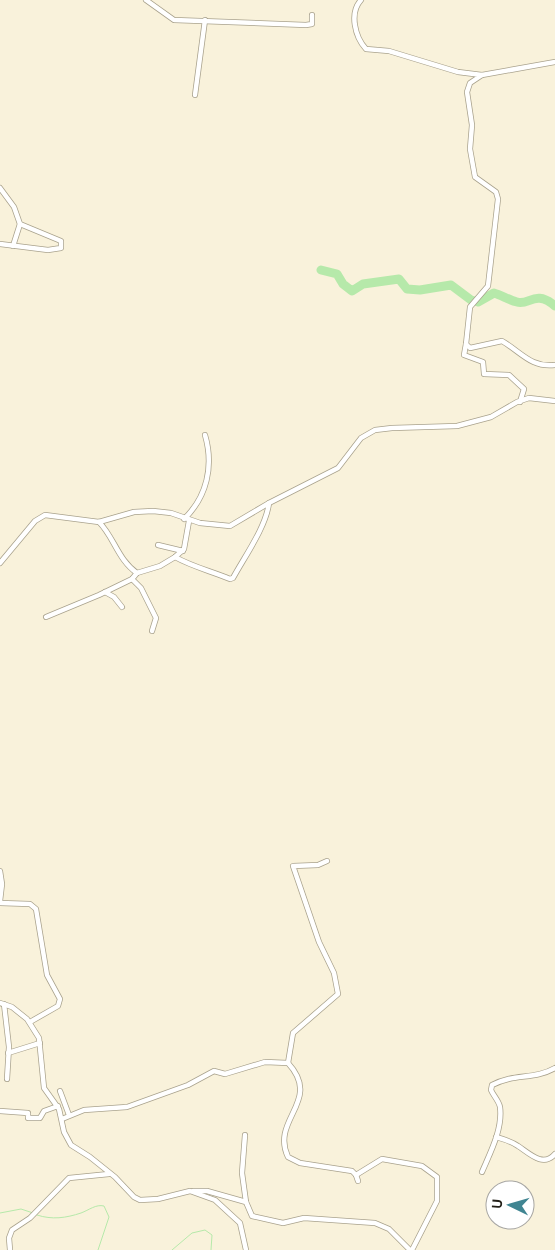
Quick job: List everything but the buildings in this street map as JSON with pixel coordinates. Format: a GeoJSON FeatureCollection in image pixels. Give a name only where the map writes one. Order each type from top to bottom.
{"type":"FeatureCollection","features":[{"type":"Feature","properties":{"kind":"street"},"geometry":{"type":"LineString","coordinates":[[146,0],[171,19],[306,25],[312,24],[312,15]]}},
{"type":"Feature","properties":{"kind":"street"},"geometry":{"type":"LineString","coordinates":[[361,0],[355,9],[355,24],[361,44],[366,49],[389,51],[458,72],[482,75],[555,62]]}},
{"type":"Feature","properties":{"kind":"street"},"geometry":{"type":"LineString","coordinates":[[195,95],[205,20]]}},
{"type":"Feature","properties":{"kind":"street"},"geometry":{"type":"LineString","coordinates":[[482,75],[470,83],[467,92],[472,125],[470,149],[475,177],[496,192],[498,199],[488,286],[470,307],[464,355],[482,361],[484,374],[510,375],[524,389],[520,402]]}},
{"type":"Feature","properties":{"kind":"street"},"geometry":{"type":"LineString","coordinates":[[0,188],[14,207],[20,224],[13,246]]}},
{"type":"Feature","properties":{"kind":"street"},"geometry":{"type":"LineString","coordinates":[[0,244],[48,250],[61,248],[61,241],[58,238],[41,234],[20,224]]}},
{"type":"Feature","properties":{"kind":"street"},"geometry":{"type":"LineString","coordinates":[[466,344],[470,348],[502,341],[532,362],[544,366],[555,365]]}},
{"type":"Feature","properties":{"kind":"street"},"geometry":{"type":"LineString","coordinates":[[0,563],[39,518],[46,515],[99,522],[115,516],[142,511],[171,513],[187,520],[227,527],[237,524],[269,503],[338,468],[360,438],[375,430],[457,426],[491,417],[529,398],[555,401]]}},
{"type":"Feature","properties":{"kind":"street"},"geometry":{"type":"LineString","coordinates":[[46,617],[132,579],[137,573],[160,566],[183,551],[187,520],[199,502],[208,477],[209,458],[205,436]]}},
{"type":"Feature","properties":{"kind":"street"},"geometry":{"type":"LineString","coordinates":[[176,557],[195,568],[205,568],[230,579],[233,578],[261,530],[268,513],[269,503]]}},
{"type":"Feature","properties":{"kind":"street"},"geometry":{"type":"LineString","coordinates":[[99,522],[106,529],[123,559],[137,573]]}},
{"type":"Feature","properties":{"kind":"street"},"geometry":{"type":"LineString","coordinates":[[158,545],[183,551]]}},
{"type":"Feature","properties":{"kind":"street"},"geometry":{"type":"LineString","coordinates":[[132,579],[141,588],[156,618],[152,631]]}},
{"type":"Feature","properties":{"kind":"street"},"geometry":{"type":"LineString","coordinates":[[105,592],[114,597],[122,607]]}},
{"type":"Feature","properties":{"kind":"street"},"geometry":{"type":"LineString","coordinates":[[328,862],[318,865],[293,866],[319,942],[334,973],[338,994],[293,1033],[288,1062],[298,1074],[301,1092],[282,1140],[288,1157],[292,1161],[352,1171],[358,1181]]}},
{"type":"Feature","properties":{"kind":"street"},"geometry":{"type":"LineString","coordinates":[[0,871],[2,884],[0,902],[30,904],[36,910],[47,975],[60,999],[58,1006],[30,1022]]}},
{"type":"Feature","properties":{"kind":"street"},"geometry":{"type":"LineString","coordinates":[[7,1079],[8,1053],[2,1003],[12,1007],[30,1022],[40,1043],[44,1088],[58,1106],[66,1138],[71,1145],[90,1157],[134,1197],[140,1200],[158,1199],[190,1191],[207,1191],[246,1202]]}},
{"type":"Feature","properties":{"kind":"street"},"geometry":{"type":"LineString","coordinates":[[8,1053],[40,1043]]}},
{"type":"Feature","properties":{"kind":"street"},"geometry":{"type":"LineString","coordinates":[[62,1119],[84,1110],[127,1107],[188,1084],[214,1071],[225,1074],[265,1062],[288,1062]]}},
{"type":"Feature","properties":{"kind":"street"},"geometry":{"type":"LineString","coordinates":[[482,1172],[496,1137],[500,1107],[491,1090],[492,1085],[505,1078],[535,1076],[555,1068]]}},
{"type":"Feature","properties":{"kind":"street"},"geometry":{"type":"LineString","coordinates":[[60,1091],[69,1115]]}},
{"type":"Feature","properties":{"kind":"street"},"geometry":{"type":"LineString","coordinates":[[0,1111],[28,1113],[28,1118],[34,1119],[40,1118],[44,1111],[58,1106]]}},
{"type":"Feature","properties":{"kind":"street"},"geometry":{"type":"LineString","coordinates":[[245,1135],[242,1173],[246,1202],[252,1216],[283,1223],[304,1218],[375,1224],[389,1229],[411,1250],[438,1201],[437,1177],[422,1166],[382,1159],[356,1175]]}},
{"type":"Feature","properties":{"kind":"street"},"geometry":{"type":"LineString","coordinates":[[496,1137],[512,1142],[532,1156],[545,1160],[551,1159],[555,1154]]}},
{"type":"Feature","properties":{"kind":"street"},"geometry":{"type":"LineString","coordinates":[[10,1250],[9,1238],[12,1230],[30,1218],[69,1178],[109,1174]]}},
{"type":"Feature","properties":{"kind":"street"},"geometry":{"type":"LineString","coordinates":[[190,1191],[215,1200],[236,1218],[242,1228],[246,1250]]}},
{"type":"Feature","properties":{"kind":"waterway"},"geometry":{"type":"LineString","coordinates":[[321,270],[337,274],[343,284],[352,291],[363,284],[399,279],[407,289],[420,290],[451,285],[471,300],[478,302],[494,293],[521,303],[537,298],[548,301],[555,306]]}},
{"type":"Feature","properties":{"kind":"waterway"},"geometry":{"type":"LineString","coordinates":[[37,1215],[48,1218],[64,1217],[104,1206],[109,1217],[98,1250]]}},
{"type":"Feature","properties":{"kind":"waterway"},"geometry":{"type":"LineString","coordinates":[[0,1213],[21,1209],[33,1213]]}},
{"type":"Feature","properties":{"kind":"waterway"},"geometry":{"type":"LineString","coordinates":[[172,1250],[192,1233],[205,1230],[212,1235],[211,1250]]}}]}
